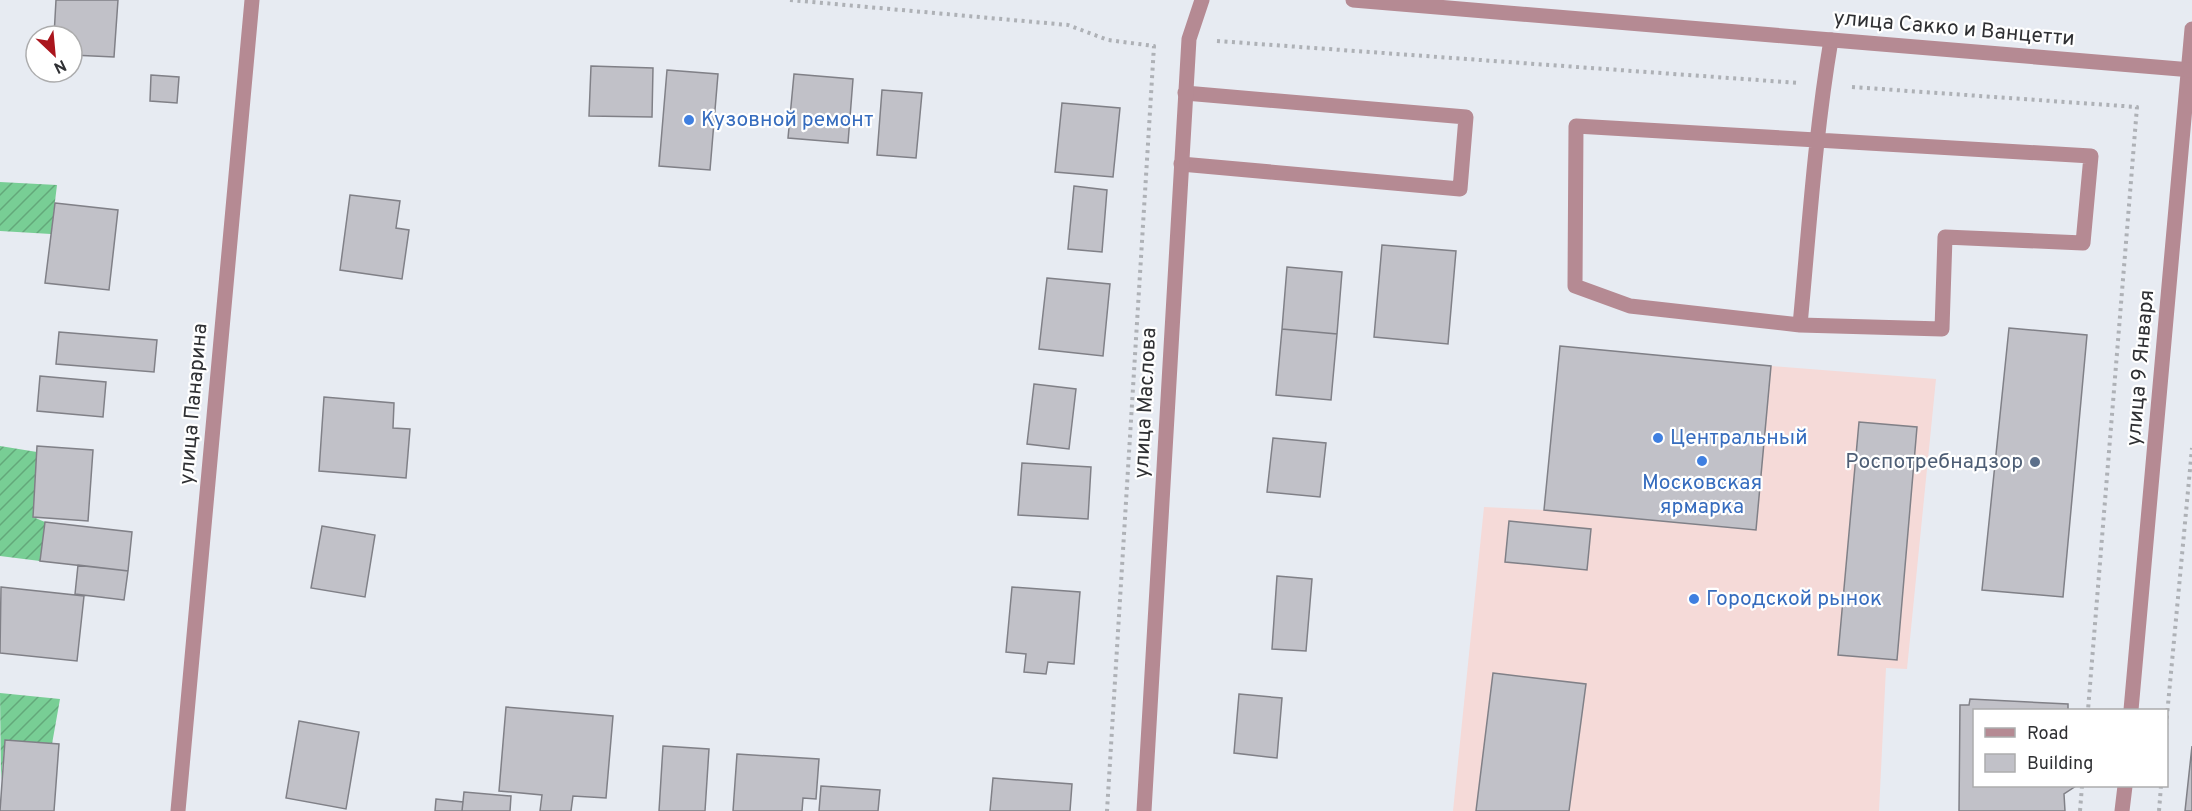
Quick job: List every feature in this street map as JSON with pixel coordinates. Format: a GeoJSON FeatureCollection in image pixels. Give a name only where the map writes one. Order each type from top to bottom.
{"type":"FeatureCollection","features":[{"type":"Feature","properties":{"kind":"street","name":"улица Панарина"},"geometry":{"type":"LineString","coordinates":[[178,811],[252,0]]}},
{"type":"Feature","properties":{"kind":"street","name":"улица Маслова"},"geometry":{"type":"LineString","coordinates":[[1144,811],[1185,93],[1189,39],[1202,0]]}},
{"type":"Feature","properties":{"kind":"street","name":"улица Сакко и Ванцетти"},"geometry":{"type":"LineString","coordinates":[[1353,0],[2190,70]]}},
{"type":"Feature","properties":{"kind":"street","name":"улица 9 Января"},"geometry":{"type":"LineString","coordinates":[[2131,709],[2192,29]]}},
{"type":"Feature","properties":{"kind":"street"},"geometry":{"type":"LineString","coordinates":[[1800,324],[1818,140],[1831,40]]}},
{"type":"Feature","properties":{"kind":"street"},"geometry":{"type":"LineString","coordinates":[[1181,164],[1460,189],[1466,117],[1185,93]]}},
{"type":"Feature","properties":{"kind":"street"},"geometry":{"type":"LineString","coordinates":[[1576,126],[1818,140],[2091,156],[2083,243],[1946,237],[1942,329],[1800,324],[1629,306],[1575,286],[1576,126]]}},
{"type":"Feature","properties":{"kind":"street"},"geometry":{"type":"LineString","coordinates":[[2122,811],[2124,787]]}},
{"type":"Feature","properties":{"kind":"path"},"geometry":{"type":"LineString","coordinates":[[790,0],[1068,25],[1108,40],[1154,46],[1107,811]]}},
{"type":"Feature","properties":{"kind":"path"},"geometry":{"type":"LineString","coordinates":[[2168,709],[2192,448]]}},
{"type":"Feature","properties":{"kind":"path"},"geometry":{"type":"LineString","coordinates":[[2080,811],[2082,787]]}},
{"type":"Feature","properties":{"kind":"path"},"geometry":{"type":"LineString","coordinates":[[2159,811],[2161,787]]}},
{"type":"Feature","properties":{"kind":"shaded area","name":"Городской рынок"},"geometry":{"type":"Polygon","coordinates":[[[1771,366],[1936,379],[1907,669],[1886,668],[1879,811],[1453,811],[1484,507],[1544,510],[1755,530],[1771,366]]]}},
{"type":"Feature","properties":{"kind":"green space"},"geometry":{"type":"Polygon","coordinates":[[[0,182],[57,185],[51,234],[0,231],[0,182]]]}},
{"type":"Feature","properties":{"kind":"green space"},"geometry":{"type":"Polygon","coordinates":[[[0,446],[37,452],[33,517],[45,522],[40,561],[0,556],[0,446]]]}},
{"type":"Feature","properties":{"kind":"green space"},"geometry":{"type":"Polygon","coordinates":[[[0,693],[60,699],[52,744],[5,740],[1,780],[0,693]]]}},
{"type":"Feature","properties":{"kind":"building"},"geometry":{"type":"Polygon","coordinates":[[[56,0],[118,0],[114,57],[84,56],[84,24],[55,24],[56,0]]]}},
{"type":"Feature","properties":{"kind":"building"},"geometry":{"type":"Polygon","coordinates":[[[591,66],[653,68],[652,117],[589,116],[591,66]]]}},
{"type":"Feature","properties":{"kind":"building","name":"Кузовной ремонт"},"geometry":{"type":"Polygon","coordinates":[[[667,70],[718,74],[710,170],[659,166],[667,70]]]}},
{"type":"Feature","properties":{"kind":"building"},"geometry":{"type":"Polygon","coordinates":[[[794,74],[853,79],[848,143],[788,138],[794,74]]]}},
{"type":"Feature","properties":{"kind":"building"},"geometry":{"type":"Polygon","coordinates":[[[151,75],[179,77],[177,103],[150,101],[151,75]]]}},
{"type":"Feature","properties":{"kind":"building"},"geometry":{"type":"Polygon","coordinates":[[[882,90],[922,93],[916,158],[877,155],[882,90]]]}},
{"type":"Feature","properties":{"kind":"building"},"geometry":{"type":"Polygon","coordinates":[[[1062,103],[1120,108],[1113,177],[1055,172],[1062,103]]]}},
{"type":"Feature","properties":{"kind":"building"},"geometry":{"type":"Polygon","coordinates":[[[1074,186],[1107,190],[1102,252],[1068,249],[1074,186]]]}},
{"type":"Feature","properties":{"kind":"building"},"geometry":{"type":"Polygon","coordinates":[[[350,195],[400,201],[396,228],[409,230],[402,279],[340,270],[350,195]]]}},
{"type":"Feature","properties":{"kind":"building"},"geometry":{"type":"Polygon","coordinates":[[[55,203],[118,210],[109,290],[45,283],[55,203]]]}},
{"type":"Feature","properties":{"kind":"building"},"geometry":{"type":"Polygon","coordinates":[[[1382,245],[1456,251],[1448,344],[1374,337],[1382,245]]]}},
{"type":"Feature","properties":{"kind":"building"},"geometry":{"type":"Polygon","coordinates":[[[1287,267],[1342,272],[1337,334],[1282,329],[1287,267]]]}},
{"type":"Feature","properties":{"kind":"building"},"geometry":{"type":"Polygon","coordinates":[[[1047,278],[1110,284],[1103,356],[1039,349],[1047,278]]]}},
{"type":"Feature","properties":{"kind":"building","name":"Роспотребнадзор"},"geometry":{"type":"Polygon","coordinates":[[[2009,328],[2087,335],[2063,597],[1982,590],[2009,328]]]}},
{"type":"Feature","properties":{"kind":"building"},"geometry":{"type":"Polygon","coordinates":[[[1282,329],[1337,334],[1331,400],[1276,395],[1282,329]]]}},
{"type":"Feature","properties":{"kind":"building"},"geometry":{"type":"Polygon","coordinates":[[[59,332],[157,340],[154,372],[56,364],[59,332]]]}},
{"type":"Feature","properties":{"kind":"building","name":"Центральный"},"geometry":{"type":"Polygon","coordinates":[[[1560,346],[1771,366],[1756,530],[1544,510],[1560,346]]]}},
{"type":"Feature","properties":{"kind":"building"},"geometry":{"type":"Polygon","coordinates":[[[40,376],[106,382],[103,417],[37,411],[40,376]]]}},
{"type":"Feature","properties":{"kind":"building"},"geometry":{"type":"Polygon","coordinates":[[[1034,384],[1076,389],[1069,449],[1027,444],[1034,384]]]}},
{"type":"Feature","properties":{"kind":"building"},"geometry":{"type":"Polygon","coordinates":[[[324,397],[394,403],[393,428],[410,429],[406,478],[319,471],[324,397]]]}},
{"type":"Feature","properties":{"kind":"building"},"geometry":{"type":"Polygon","coordinates":[[[1859,422],[1917,427],[1897,660],[1838,655],[1859,422]]]}},
{"type":"Feature","properties":{"kind":"building"},"geometry":{"type":"Polygon","coordinates":[[[1273,438],[1326,443],[1320,497],[1267,492],[1273,438]]]}},
{"type":"Feature","properties":{"kind":"building"},"geometry":{"type":"Polygon","coordinates":[[[37,446],[93,450],[88,521],[33,517],[37,446]]]}},
{"type":"Feature","properties":{"kind":"building"},"geometry":{"type":"Polygon","coordinates":[[[1022,463],[1091,467],[1088,519],[1018,515],[1022,463]]]}},
{"type":"Feature","properties":{"kind":"building"},"geometry":{"type":"Polygon","coordinates":[[[1509,521],[1591,529],[1587,570],[1505,562],[1509,521]]]}},
{"type":"Feature","properties":{"kind":"building"},"geometry":{"type":"Polygon","coordinates":[[[45,522],[132,532],[128,571],[40,561],[45,522]]]}},
{"type":"Feature","properties":{"kind":"building"},"geometry":{"type":"Polygon","coordinates":[[[322,526],[375,535],[365,597],[311,588],[322,526]]]}},
{"type":"Feature","properties":{"kind":"building"},"geometry":{"type":"Polygon","coordinates":[[[78,565],[128,571],[124,600],[75,594],[78,565]]]}},
{"type":"Feature","properties":{"kind":"building"},"geometry":{"type":"Polygon","coordinates":[[[1277,576],[1312,579],[1306,651],[1272,649],[1277,576]]]}},
{"type":"Feature","properties":{"kind":"building"},"geometry":{"type":"Polygon","coordinates":[[[1,587],[84,596],[77,661],[0,653],[1,587]]]}},
{"type":"Feature","properties":{"kind":"building"},"geometry":{"type":"Polygon","coordinates":[[[1012,587],[1080,592],[1074,664],[1048,662],[1046,674],[1024,672],[1026,654],[1006,652],[1012,587]]]}},
{"type":"Feature","properties":{"kind":"building"},"geometry":{"type":"Polygon","coordinates":[[[1493,673],[1586,684],[1569,811],[1476,811],[1493,673]]]}},
{"type":"Feature","properties":{"kind":"building"},"geometry":{"type":"Polygon","coordinates":[[[1239,694],[1282,698],[1277,758],[1234,753],[1239,694]]]}},
{"type":"Feature","properties":{"kind":"building"},"geometry":{"type":"Polygon","coordinates":[[[1970,699],[2068,704],[2068,709],[1973,709],[1973,787],[2074,787],[2064,794],[2065,811],[1959,811],[1960,705],[1969,705],[1970,699]]]}},
{"type":"Feature","properties":{"kind":"building"},"geometry":{"type":"Polygon","coordinates":[[[506,707],[613,716],[606,798],[573,796],[571,811],[540,811],[542,795],[499,791],[506,707]]]}},
{"type":"Feature","properties":{"kind":"building"},"geometry":{"type":"Polygon","coordinates":[[[299,721],[359,732],[346,809],[286,798],[299,721]]]}},
{"type":"Feature","properties":{"kind":"building"},"geometry":{"type":"Polygon","coordinates":[[[5,740],[59,744],[54,811],[0,811],[5,740]]]}},
{"type":"Feature","properties":{"kind":"building"},"geometry":{"type":"Polygon","coordinates":[[[663,746],[709,749],[705,811],[659,811],[663,746]]]}},
{"type":"Feature","properties":{"kind":"building"},"geometry":{"type":"Polygon","coordinates":[[[2192,746],[2192,811],[2185,811],[2192,746]]]}},
{"type":"Feature","properties":{"kind":"building"},"geometry":{"type":"Polygon","coordinates":[[[737,754],[819,759],[816,799],[803,798],[802,811],[733,811],[737,754]]]}},
{"type":"Feature","properties":{"kind":"building"},"geometry":{"type":"Polygon","coordinates":[[[993,778],[1072,784],[1070,811],[990,811],[993,778]]]}},
{"type":"Feature","properties":{"kind":"building"},"geometry":{"type":"Polygon","coordinates":[[[821,786],[880,790],[878,811],[819,811],[821,786]]]}},
{"type":"Feature","properties":{"kind":"building"},"geometry":{"type":"Polygon","coordinates":[[[464,792],[511,796],[510,811],[462,811],[464,792]]]}},
{"type":"Feature","properties":{"kind":"building"},"geometry":{"type":"Polygon","coordinates":[[[436,799],[463,802],[462,811],[435,811],[436,799]]]}},
{"type":"Feature","properties":{"kind":"place","name":"Кузовной ремонт"},"geometry":{"type":"Point","coordinates":[689,120]}},
{"type":"Feature","properties":{"kind":"place","name":"Центральный"},"geometry":{"type":"Point","coordinates":[1658,438]}},
{"type":"Feature","properties":{"kind":"place","name":"Московская ярмарка"},"geometry":{"type":"Point","coordinates":[1702,461]}},
{"type":"Feature","properties":{"kind":"place","name":"Роспотребнадзор"},"geometry":{"type":"Point","coordinates":[2035,462]}},
{"type":"Feature","properties":{"kind":"place","name":"Городской рынок"},"geometry":{"type":"Point","coordinates":[1694,599]}}]}
